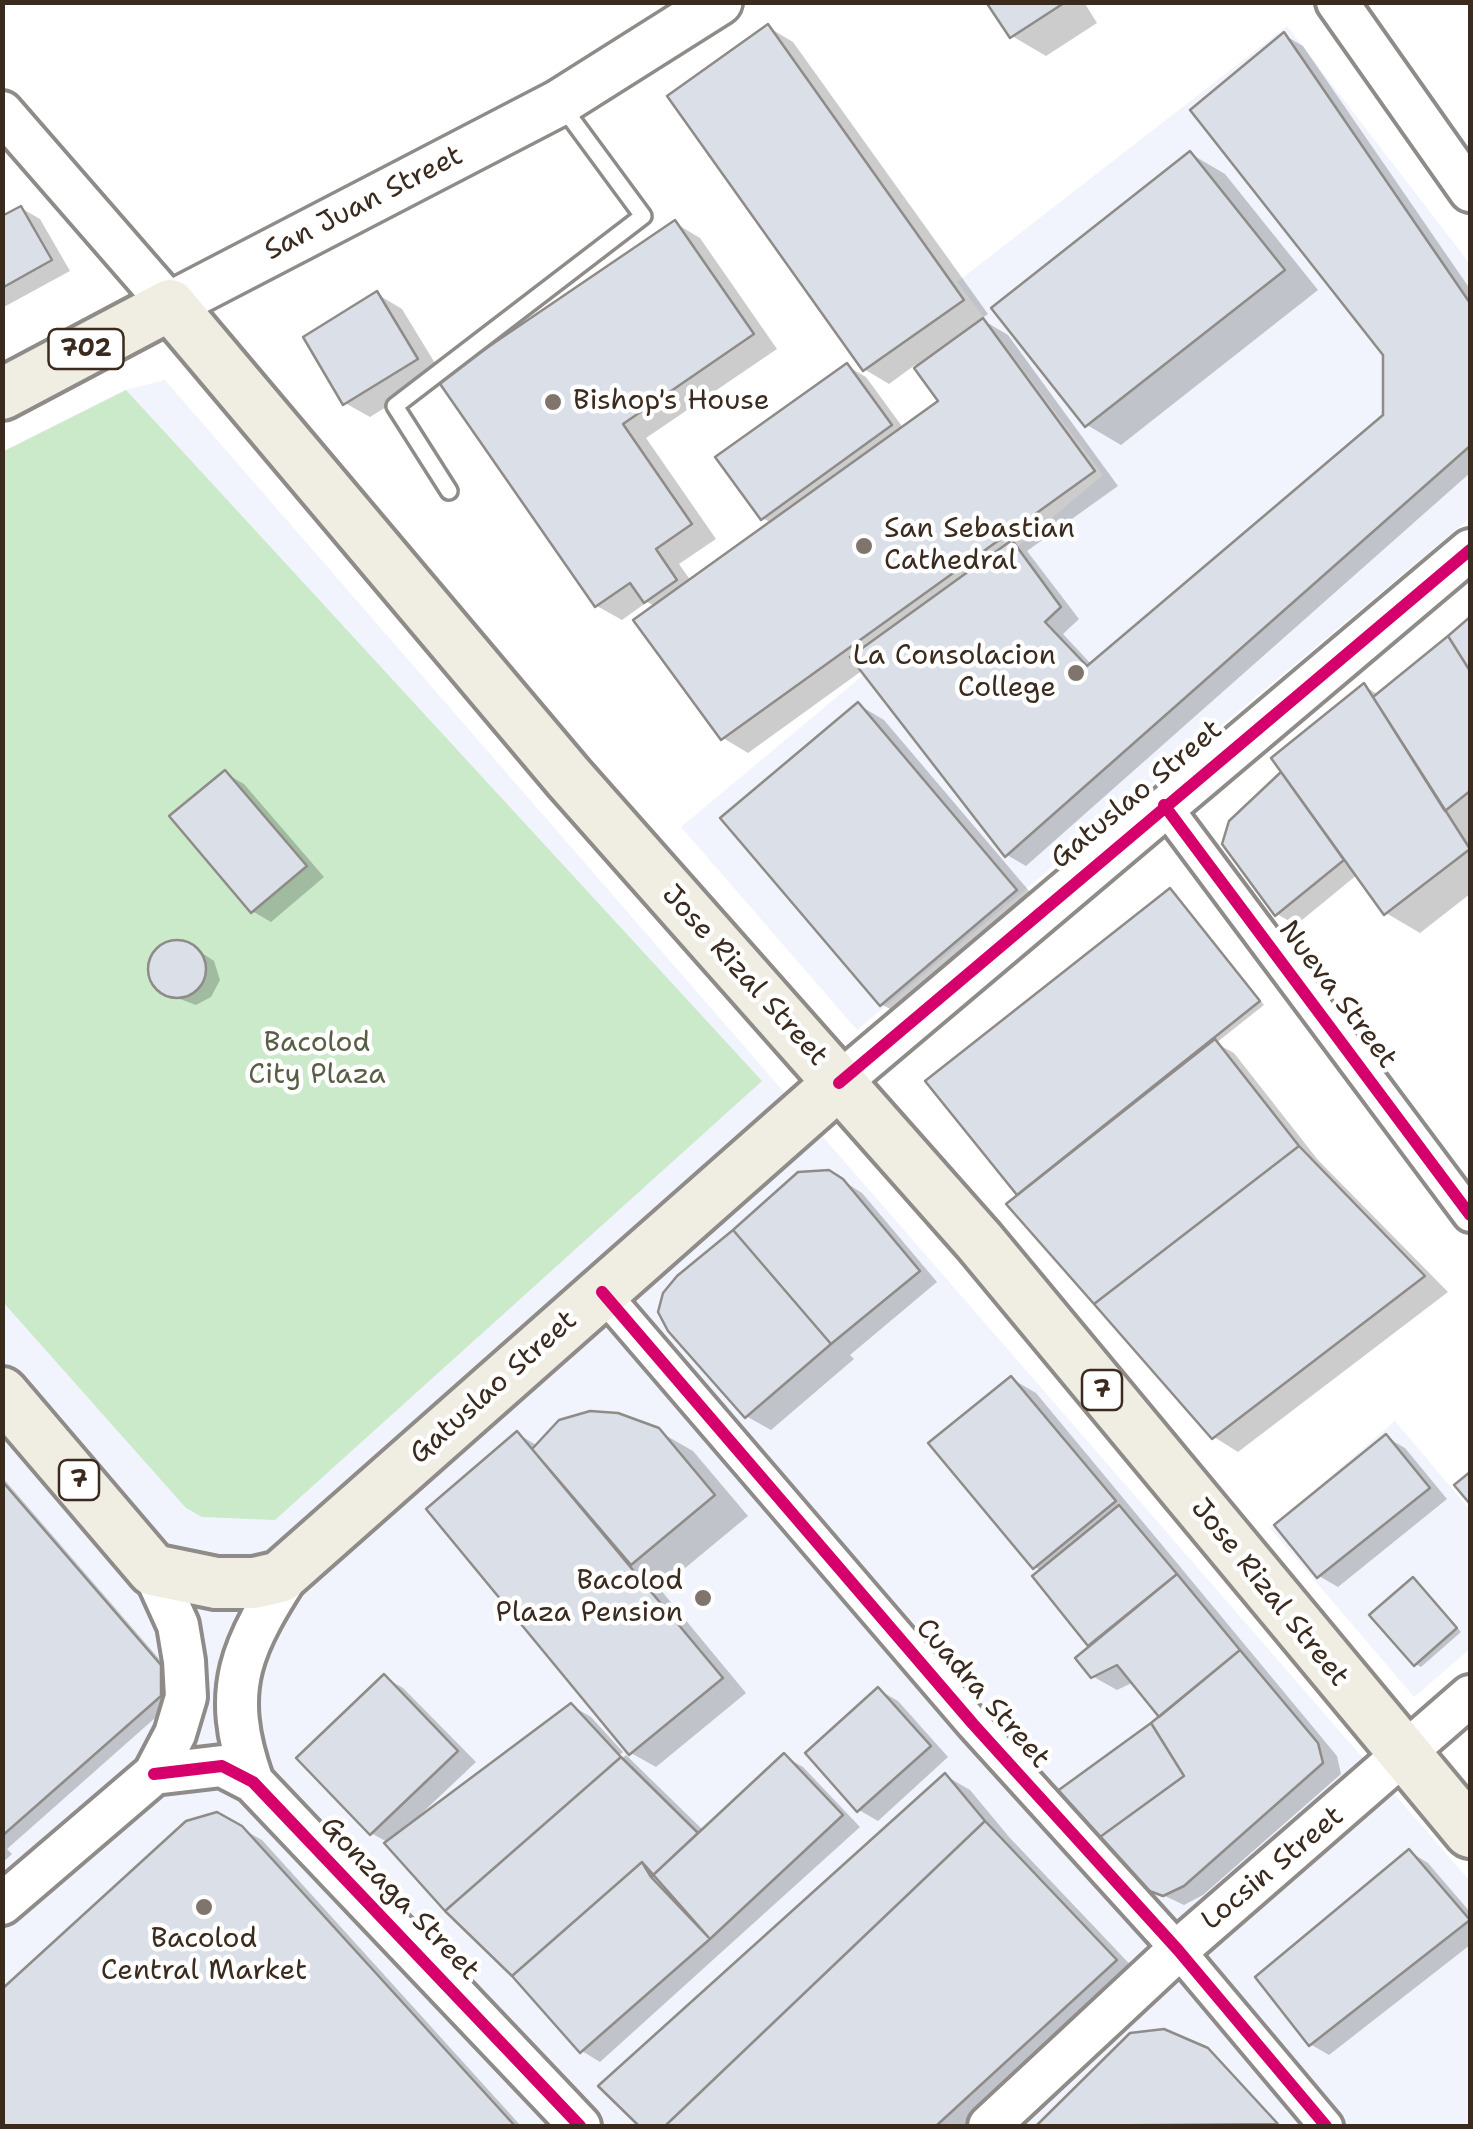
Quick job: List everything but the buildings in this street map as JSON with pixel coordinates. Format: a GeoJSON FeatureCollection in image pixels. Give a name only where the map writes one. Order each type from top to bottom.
{"type":"FeatureCollection","features":[{"type":"Feature","properties":{"kind":"main road","name":"San Juan Street"},"geometry":{"type":"LineString","coordinates":[[2,394],[560,103],[719,2]]}},
{"type":"Feature","properties":{"kind":"main road","name":"Jose Rizal Street"},"geometry":{"type":"LineString","coordinates":[[170,305],[569,778],[979,1241],[1470,1832]]}},
{"type":"Feature","properties":{"kind":"main road","name":"Gatuslao Street"},"geometry":{"type":"LineString","coordinates":[[153,1570],[216,1583],[254,1583],[280,1577],[840,1082]]}},
{"type":"Feature","properties":{"kind":"main road","name":"7"},"geometry":{"type":"LineString","coordinates":[[2,1393],[153,1570]]}},
{"type":"Feature","properties":{"kind":"street"},"geometry":{"type":"LineString","coordinates":[[1338,2],[1470,191]]}},
{"type":"Feature","properties":{"kind":"street"},"geometry":{"type":"LineString","coordinates":[[2,112],[170,305]]}},
{"type":"Feature","properties":{"kind":"street","name":"Gatuslao Street"},"geometry":{"type":"LineString","coordinates":[[840,1082],[1470,550]]}},
{"type":"Feature","properties":{"kind":"street","name":"Nueva Street"},"geometry":{"type":"LineString","coordinates":[[1164,805],[1470,1215]]}},
{"type":"Feature","properties":{"kind":"street","name":"Cuadra Street"},"geometry":{"type":"LineString","coordinates":[[602,1292],[972,1724],[1178,1950],[1326,2126]]}},
{"type":"Feature","properties":{"kind":"street","name":"Gatuslao Street"},"geometry":{"type":"LineString","coordinates":[[253,1782],[238,1735],[236,1681],[254,1632],[294,1565]]}},
{"type":"Feature","properties":{"kind":"street"},"geometry":{"type":"LineString","coordinates":[[2,1904],[154,1774],[182,1716],[186,1697],[178,1626],[153,1570]]}},
{"type":"Feature","properties":{"kind":"street","name":"Locsin Street"},"geometry":{"type":"LineString","coordinates":[[990,2126],[1178,1950],[1470,1696]]}},
{"type":"Feature","properties":{"kind":"street","name":"Gonzaga Street"},"geometry":{"type":"LineString","coordinates":[[154,1774],[222,1766],[253,1782],[580,2126]]}},
{"type":"Feature","properties":{"kind":"lane"},"geometry":{"type":"LineString","coordinates":[[448,492],[395,406],[643,216],[560,103]]}},
{"type":"Feature","properties":{"kind":"shaded area","name":"La Consolacion College"},"geometry":{"type":"Polygon","coordinates":[[[1287,26],[1470,264],[1470,518],[857,1030],[681,827],[1103,475],[957,282],[1287,26]]]}},
{"type":"Feature","properties":{"kind":"shaded area"},"geometry":{"type":"Polygon","coordinates":[[[165,380],[1470,1881],[1470,2126],[3,2126],[3,452],[125,390],[165,380]]]}},
{"type":"Feature","properties":{"kind":"shaded area"},"geometry":{"type":"Polygon","coordinates":[[[1395,1421],[1470,1510],[1470,1649],[1414,1697],[1270,1528],[1395,1421]]]}},
{"type":"Feature","properties":{"kind":"green space","name":"Bacolod City Plaza"},"geometry":{"type":"Polygon","coordinates":[[[126,390],[762,1081],[275,1520],[202,1517],[186,1508],[3,1302],[2,452],[126,390]]]}},
{"type":"Feature","properties":{"kind":"cycle path"},"geometry":{"type":"LineString","coordinates":[[839,1083],[1470,550]]}},
{"type":"Feature","properties":{"kind":"cycle path"},"geometry":{"type":"LineString","coordinates":[[1164,805],[1470,1215]]}},
{"type":"Feature","properties":{"kind":"cycle path"},"geometry":{"type":"LineString","coordinates":[[602,1292],[973,1724],[1178,1950],[1326,2126]]}},
{"type":"Feature","properties":{"kind":"cycle path"},"geometry":{"type":"LineString","coordinates":[[154,1774],[222,1766],[253,1782],[580,2126]]}},
{"type":"Feature","properties":{"kind":"place","name":"Bishop's House"},"geometry":{"type":"Point","coordinates":[553,402]}},
{"type":"Feature","properties":{"kind":"place","name":"San Sebastian Cathedral"},"geometry":{"type":"Point","coordinates":[864,546]}},
{"type":"Feature","properties":{"kind":"place","name":"La Consolacion College"},"geometry":{"type":"Point","coordinates":[1076,673]}},
{"type":"Feature","properties":{"kind":"place","name":"Bacolod Plaza Pension"},"geometry":{"type":"Point","coordinates":[703,1598]}},
{"type":"Feature","properties":{"kind":"place","name":"Bacolod Central Market"},"geometry":{"type":"Point","coordinates":[204,1907]}}]}
